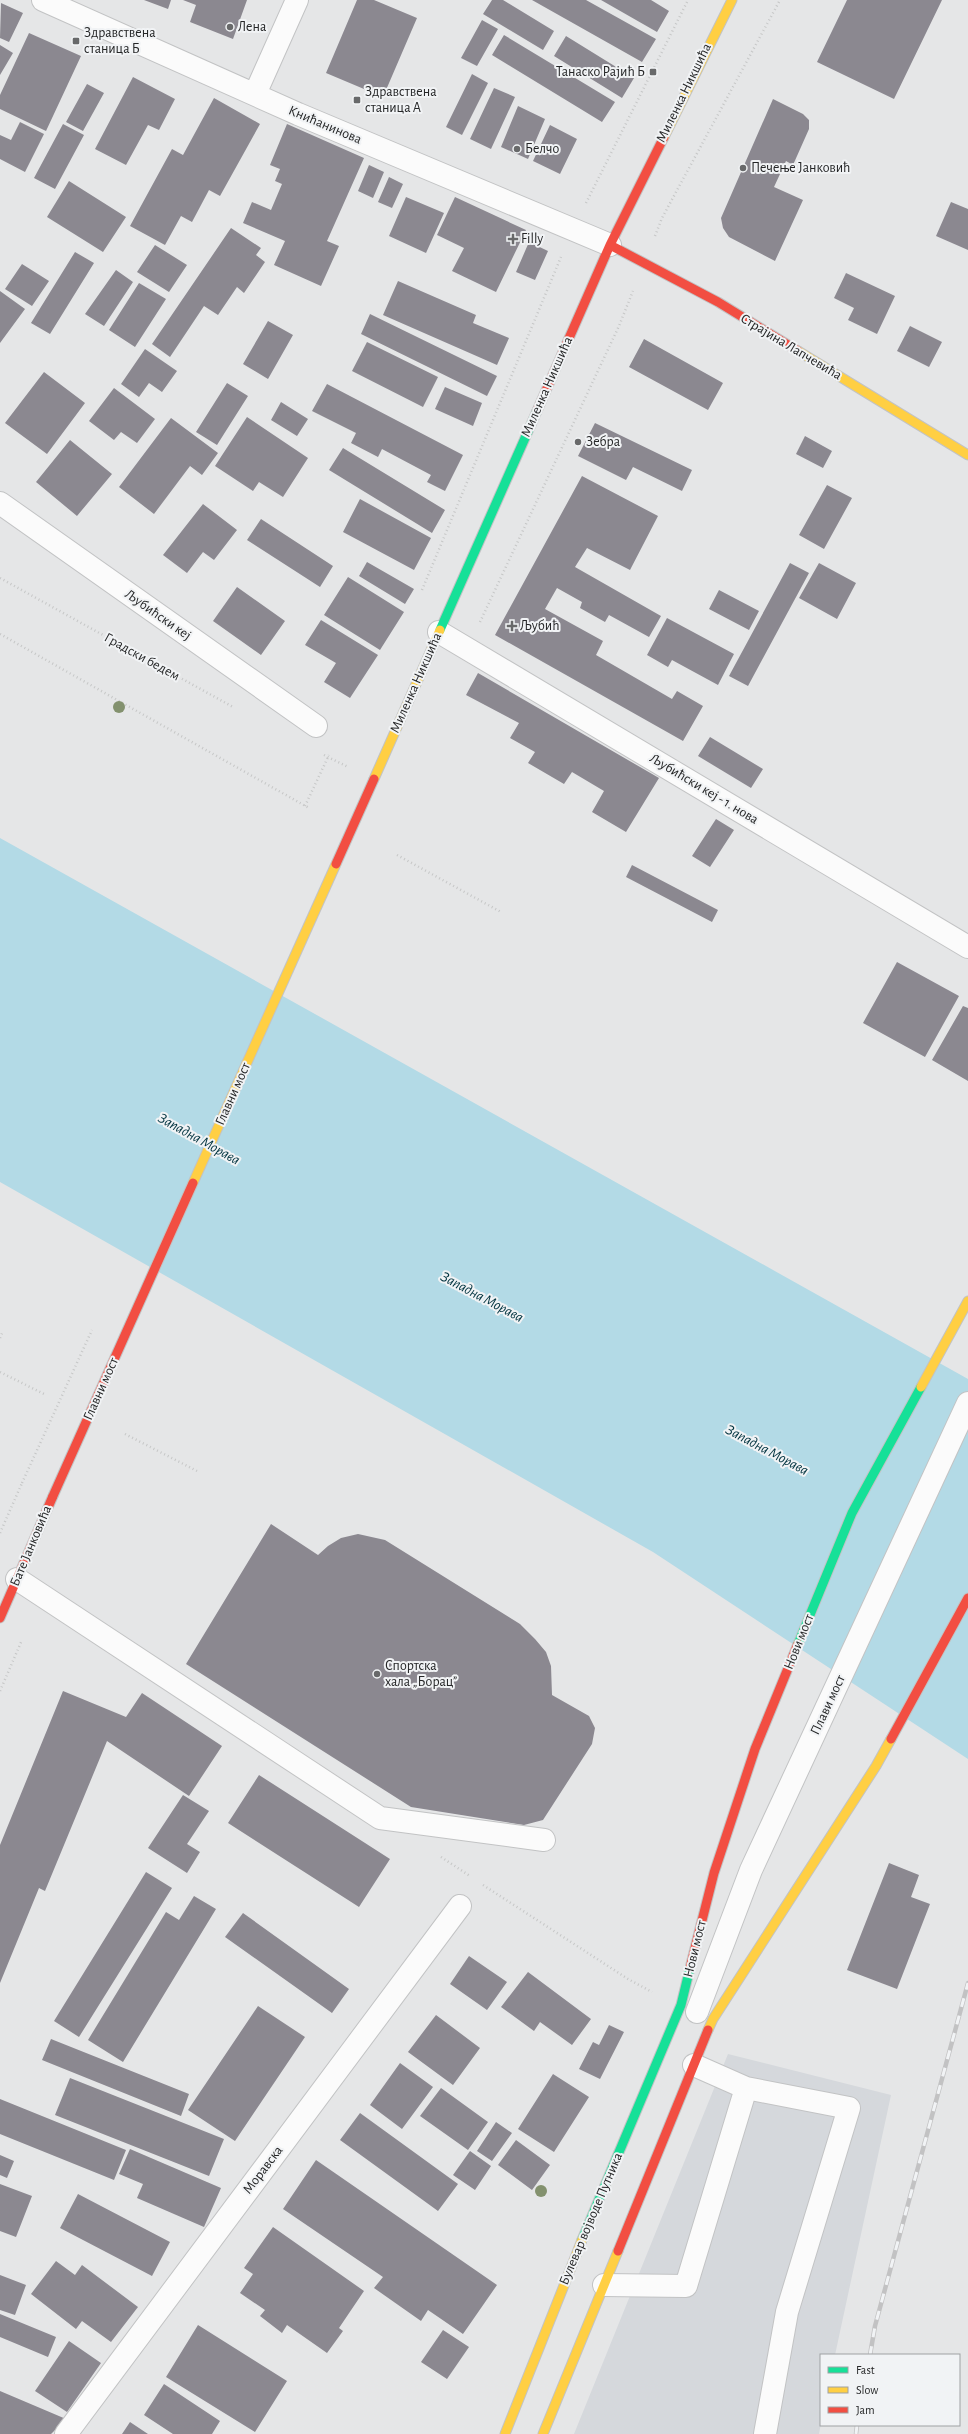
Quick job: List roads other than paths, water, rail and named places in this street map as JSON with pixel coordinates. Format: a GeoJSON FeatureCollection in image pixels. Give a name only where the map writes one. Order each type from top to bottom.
{"type":"FeatureCollection","features":[{"type":"Feature","properties":{"kind":"main road","name":"Миленка Никшића"},"geometry":{"type":"LineString","coordinates":[[374,779],[610,245],[732,0]]}},
{"type":"Feature","properties":{"kind":"main road","name":"Страјина Лапчевића"},"geometry":{"type":"LineString","coordinates":[[610,245],[718,302],[968,455]]}},
{"type":"Feature","properties":{"kind":"main road","name":"Главни мост"},"geometry":{"type":"LineString","coordinates":[[53,1496],[374,779]]}},
{"type":"Feature","properties":{"kind":"main road","name":"Нови мост"},"geometry":{"type":"LineString","coordinates":[[697,2012],[714,1873],[756,1750],[802,1633],[852,1513],[968,1301]]}},
{"type":"Feature","properties":{"kind":"main road","name":"Бате Јанковића"},"geometry":{"type":"LineString","coordinates":[[0,1618],[53,1496]]}},
{"type":"Feature","properties":{"kind":"main road"},"geometry":{"type":"LineString","coordinates":[[543,2434],[694,2065],[697,2012],[876,1766],[968,1598]]}},
{"type":"Feature","properties":{"kind":"main road","name":"Булевар војводе Путника"},"geometry":{"type":"LineString","coordinates":[[505,2434],[556,2302],[697,2012]]}},
{"type":"Feature","properties":{"kind":"street","name":"Книћанинова"},"geometry":{"type":"LineString","coordinates":[[43,0],[255,94],[610,245]]}},
{"type":"Feature","properties":{"kind":"street"},"geometry":{"type":"LineString","coordinates":[[255,94],[297,0]]}},
{"type":"Feature","properties":{"kind":"street","name":"Љубићски кеј"},"geometry":{"type":"LineString","coordinates":[[0,503],[316,726]]}},
{"type":"Feature","properties":{"kind":"street","name":"Љубићски кеј - 1. нова"},"geometry":{"type":"LineString","coordinates":[[439,632],[968,947]]}},
{"type":"Feature","properties":{"kind":"street","name":"Плави мост"},"geometry":{"type":"LineString","coordinates":[[697,2012],[751,1870],[968,1403]]}},
{"type":"Feature","properties":{"kind":"street"},"geometry":{"type":"LineString","coordinates":[[17,1579],[380,1818],[544,1840]]}},
{"type":"Feature","properties":{"kind":"street","name":"Моравска"},"geometry":{"type":"LineString","coordinates":[[66,2434],[460,1906]]}},
{"type":"Feature","properties":{"kind":"street"},"geometry":{"type":"LineString","coordinates":[[694,2065],[746,2088],[849,2108],[787,2312],[765,2434]]}},
{"type":"Feature","properties":{"kind":"street"},"geometry":{"type":"LineString","coordinates":[[604,2286],[686,2286],[746,2088]]}},
{"type":"Feature","properties":{"kind":"water","name":"Западна Морава"},"geometry":{"type":"Polygon","coordinates":[[[0,838],[968,1379],[968,1759],[653,1552],[0,1182],[0,838]]]}},
{"type":"Feature","properties":{"kind":"railway"},"geometry":{"type":"LineString","coordinates":[[870,2354],[875,2326],[968,1983]]}},
{"type":"Feature","properties":{"kind":"railway"},"geometry":{"type":"LineString","coordinates":[[856,2434],[857,2426]]}},
{"type":"Feature","properties":{"kind":"place","name":"Лена"},"geometry":{"type":"Point","coordinates":[230,27]}},
{"type":"Feature","properties":{"kind":"place","name":"Здравствена станица Б"},"geometry":{"type":"Point","coordinates":[76,41]}},
{"type":"Feature","properties":{"kind":"place","name":"Танаско Рајић Б"},"geometry":{"type":"Point","coordinates":[653,72]}},
{"type":"Feature","properties":{"kind":"place","name":"Здравствена станица А"},"geometry":{"type":"Point","coordinates":[357,100]}},
{"type":"Feature","properties":{"kind":"place","name":"Белчо"},"geometry":{"type":"Point","coordinates":[517,149]}},
{"type":"Feature","properties":{"kind":"place","name":"Печење Јанковић"},"geometry":{"type":"Point","coordinates":[743,168]}},
{"type":"Feature","properties":{"kind":"place","name":"Filly"},"geometry":{"type":"Point","coordinates":[513,239]}},
{"type":"Feature","properties":{"kind":"place","name":"Зебра"},"geometry":{"type":"Point","coordinates":[578,442]}},
{"type":"Feature","properties":{"kind":"place","name":"Љубић"},"geometry":{"type":"Point","coordinates":[512,626]}},
{"type":"Feature","properties":{"kind":"place","name":"Спортска хала „Борац”"},"geometry":{"type":"Point","coordinates":[377,1674]}}]}
